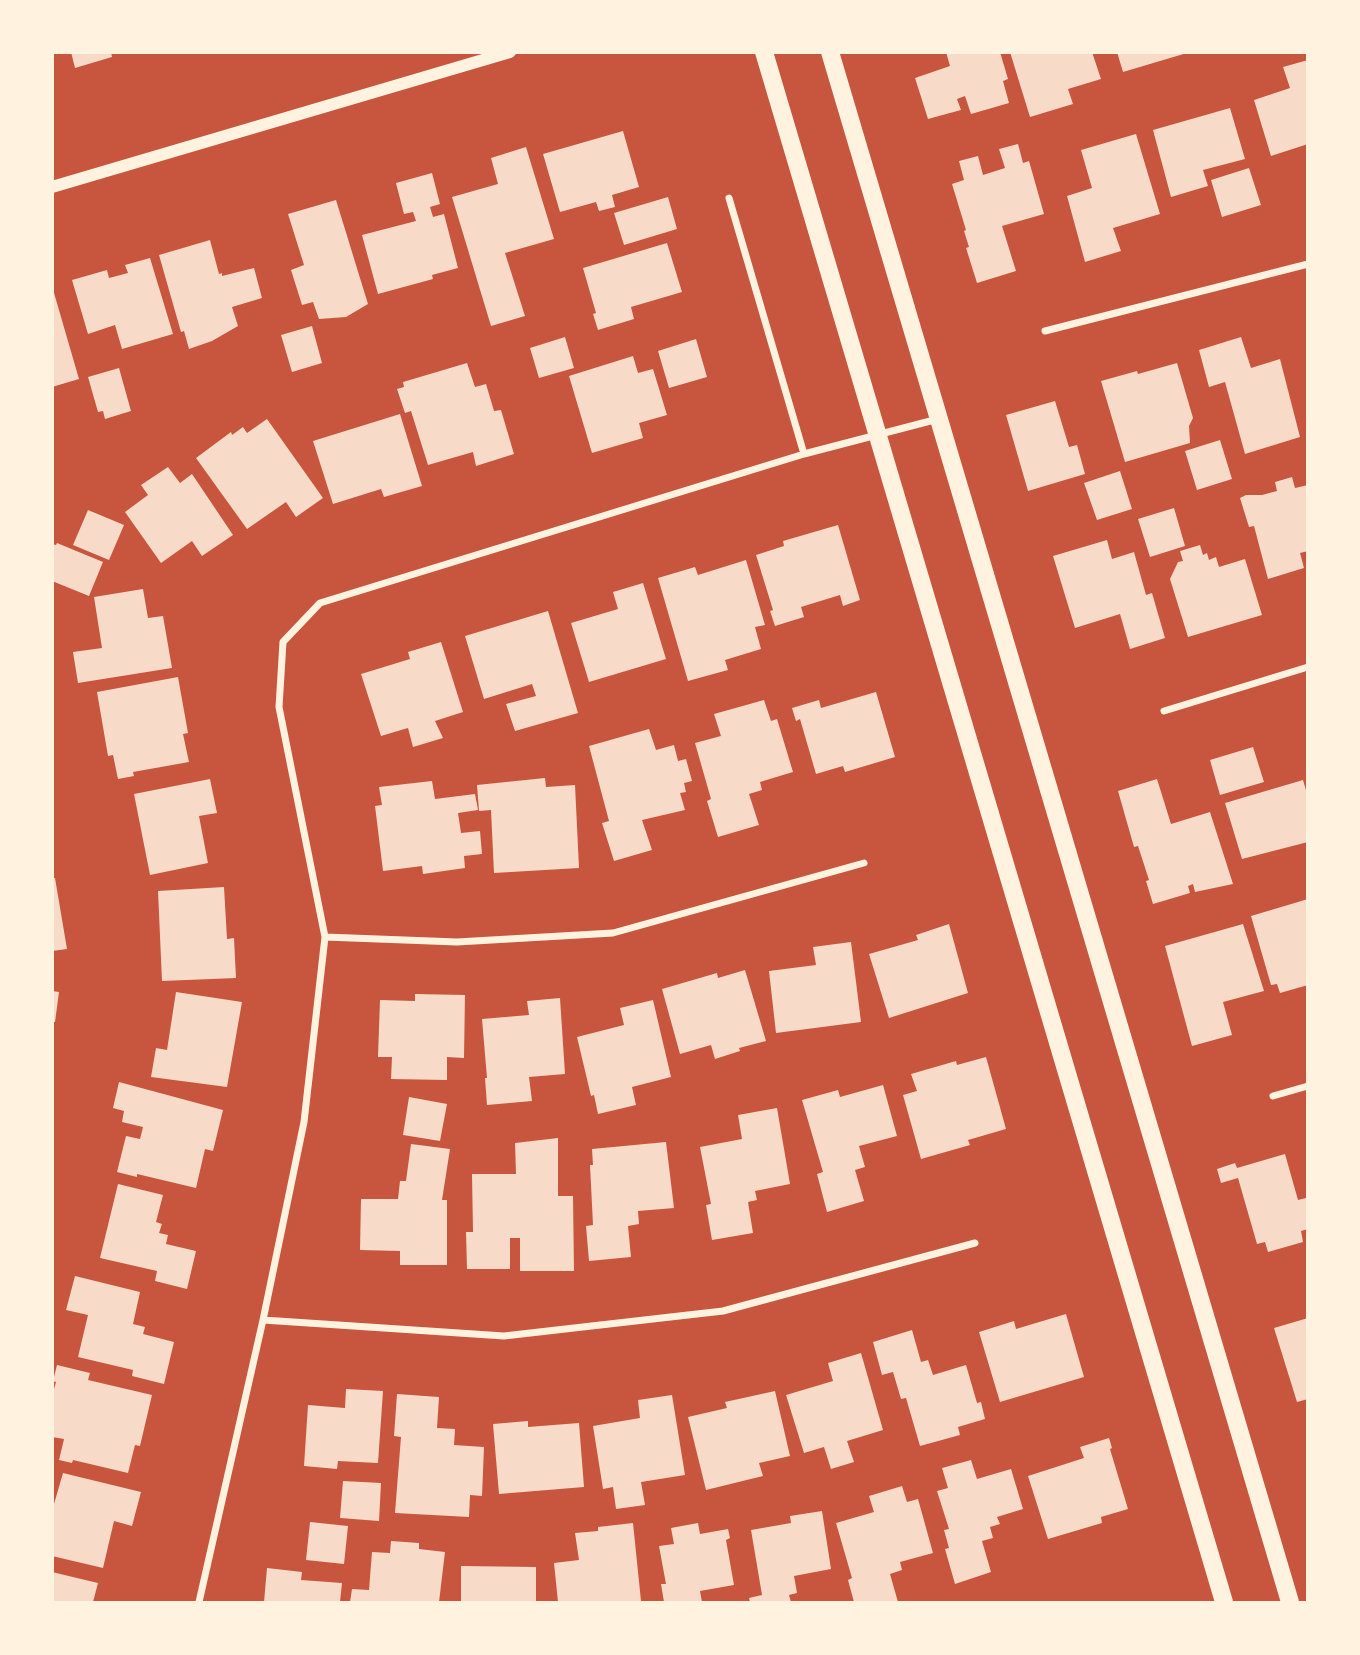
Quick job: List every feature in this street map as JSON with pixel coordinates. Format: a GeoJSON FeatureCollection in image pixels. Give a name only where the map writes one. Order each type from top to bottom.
{"type":"FeatureCollection","features":[{"type":"Feature","properties":{"kind":"main road"},"geometry":{"type":"LineString","coordinates":[[764,52],[1224,1602]]}},
{"type":"Feature","properties":{"kind":"main road"},"geometry":{"type":"LineString","coordinates":[[830,52],[1172,1212],[1290,1602]]}},
{"type":"Feature","properties":{"kind":"street"},"geometry":{"type":"LineString","coordinates":[[52,187],[510,52]]}},
{"type":"Feature","properties":{"kind":"street"},"geometry":{"type":"LineString","coordinates":[[729,198],[804,454]]}},
{"type":"Feature","properties":{"kind":"street"},"geometry":{"type":"LineString","coordinates":[[1045,331],[1307,264]]}},
{"type":"Feature","properties":{"kind":"street"},"geometry":{"type":"LineString","coordinates":[[199,1602],[263,1320],[304,1122],[325,937],[279,707],[283,642],[320,603],[804,454],[940,419]]}},
{"type":"Feature","properties":{"kind":"street"},"geometry":{"type":"LineString","coordinates":[[1164,711],[1307,667]]}},
{"type":"Feature","properties":{"kind":"street"},"geometry":{"type":"LineString","coordinates":[[325,937],[457,942],[613,933],[864,863]]}},
{"type":"Feature","properties":{"kind":"street"},"geometry":{"type":"LineString","coordinates":[[1273,1097],[1307,1086]]}},
{"type":"Feature","properties":{"kind":"street"},"geometry":{"type":"LineString","coordinates":[[263,1320],[504,1336],[723,1311],[975,1243]]}},
{"type":"Feature","properties":{"kind":"building"},"geometry":{"type":"Polygon","coordinates":[[[71,52],[111,52],[112,57],[75,68],[71,52]]]}},
{"type":"Feature","properties":{"kind":"building"},"geometry":{"type":"Polygon","coordinates":[[[946,52],[1000,52],[1008,79],[1003,81],[1009,103],[971,114],[965,96],[957,99],[961,110],[928,119],[915,78],[950,66],[946,52]]]}},
{"type":"Feature","properties":{"kind":"building"},"geometry":{"type":"Polygon","coordinates":[[[1010,52],[1092,52],[1101,79],[1068,89],[1073,104],[1030,117],[1010,52]]]}},
{"type":"Feature","properties":{"kind":"building"},"geometry":{"type":"Polygon","coordinates":[[[1117,52],[1187,52],[1187,53],[1123,72],[1117,52]]]}},
{"type":"Feature","properties":{"kind":"building"},"geometry":{"type":"Polygon","coordinates":[[[1308,60],[1308,144],[1271,156],[1254,100],[1290,88],[1283,67],[1308,60]]]}},
{"type":"Feature","properties":{"kind":"building"},"geometry":{"type":"Polygon","coordinates":[[[1230,108],[1245,159],[1203,170],[1208,186],[1171,197],[1153,130],[1230,108]]]}},
{"type":"Feature","properties":{"kind":"building"},"geometry":{"type":"Polygon","coordinates":[[[623,131],[639,187],[612,195],[615,207],[599,211],[596,202],[560,212],[543,154],[623,131]]]}},
{"type":"Feature","properties":{"kind":"building"},"geometry":{"type":"Polygon","coordinates":[[[1136,134],[1160,214],[1113,228],[1121,251],[1085,262],[1067,196],[1092,188],[1081,150],[1136,134]]]}},
{"type":"Feature","properties":{"kind":"building"},"geometry":{"type":"Polygon","coordinates":[[[1018,144],[1023,163],[1029,161],[1044,214],[1002,226],[1016,271],[977,283],[966,248],[969,247],[964,231],[966,230],[952,184],[964,180],[959,161],[978,156],[983,175],[1005,168],[999,149],[1018,144]]]}},
{"type":"Feature","properties":{"kind":"building"},"geometry":{"type":"Polygon","coordinates":[[[526,147],[554,239],[505,253],[525,316],[491,326],[452,197],[498,184],[491,158],[526,147]]]}},
{"type":"Feature","properties":{"kind":"building"},"geometry":{"type":"Polygon","coordinates":[[[1249,168],[1261,205],[1222,217],[1211,180],[1249,168]]]}},
{"type":"Feature","properties":{"kind":"building"},"geometry":{"type":"Polygon","coordinates":[[[432,173],[440,204],[430,207],[433,217],[444,214],[458,268],[432,275],[433,279],[378,294],[362,235],[416,221],[413,212],[404,214],[396,183],[432,173]]]}},
{"type":"Feature","properties":{"kind":"building"},"geometry":{"type":"Polygon","coordinates":[[[668,197],[677,229],[624,245],[614,213],[668,197]]]}},
{"type":"Feature","properties":{"kind":"building"},"geometry":{"type":"Polygon","coordinates":[[[336,200],[368,304],[346,317],[319,319],[313,302],[302,305],[291,270],[304,265],[288,214],[336,200]]]}},
{"type":"Feature","properties":{"kind":"building"},"geometry":{"type":"Polygon","coordinates":[[[210,240],[219,274],[222,273],[222,276],[254,268],[262,298],[232,307],[238,326],[212,341],[189,349],[184,331],[181,332],[159,255],[210,240]]]}},
{"type":"Feature","properties":{"kind":"building"},"geometry":{"type":"Polygon","coordinates":[[[667,243],[682,292],[631,307],[634,319],[598,330],[583,268],[667,243]]]}},
{"type":"Feature","properties":{"kind":"building"},"geometry":{"type":"Polygon","coordinates":[[[150,258],[173,334],[122,349],[115,325],[88,334],[72,280],[107,270],[109,278],[128,273],[125,265],[150,258]]]}},
{"type":"Feature","properties":{"kind":"building"},"geometry":{"type":"Polygon","coordinates":[[[52,286],[79,379],[52,387],[52,286]]]}},
{"type":"Feature","properties":{"kind":"building"},"geometry":{"type":"Polygon","coordinates":[[[312,326],[322,363],[292,372],[281,335],[312,326]]]}},
{"type":"Feature","properties":{"kind":"building"},"geometry":{"type":"Polygon","coordinates":[[[565,337],[574,368],[539,378],[530,348],[565,337]]]}},
{"type":"Feature","properties":{"kind":"building"},"geometry":{"type":"Polygon","coordinates":[[[1241,337],[1251,368],[1280,359],[1300,437],[1245,454],[1225,382],[1209,387],[1199,350],[1241,337]]]}},
{"type":"Feature","properties":{"kind":"building"},"geometry":{"type":"Polygon","coordinates":[[[696,339],[707,377],[669,388],[658,351],[696,339]]]}},
{"type":"Feature","properties":{"kind":"building"},"geometry":{"type":"Polygon","coordinates":[[[633,356],[638,373],[653,369],[667,415],[639,423],[643,438],[592,453],[569,376],[633,356]]]}},
{"type":"Feature","properties":{"kind":"building"},"geometry":{"type":"Polygon","coordinates":[[[467,363],[475,387],[486,384],[494,411],[501,410],[514,454],[476,466],[473,452],[428,465],[411,411],[405,413],[397,389],[404,387],[403,382],[467,363]]]}},
{"type":"Feature","properties":{"kind":"building"},"geometry":{"type":"Polygon","coordinates":[[[1177,363],[1193,418],[1189,426],[1190,443],[1125,462],[1101,381],[1177,363]]]}},
{"type":"Feature","properties":{"kind":"building"},"geometry":{"type":"Polygon","coordinates":[[[119,368],[131,411],[105,419],[103,411],[98,412],[88,377],[119,368]]]}},
{"type":"Feature","properties":{"kind":"building"},"geometry":{"type":"Polygon","coordinates":[[[1055,401],[1069,447],[1077,445],[1085,474],[1028,491],[1006,415],[1055,401]]]}},
{"type":"Feature","properties":{"kind":"building"},"geometry":{"type":"Polygon","coordinates":[[[400,414],[422,486],[384,497],[381,489],[333,504],[313,441],[400,414]]]}},
{"type":"Feature","properties":{"kind":"building"},"geometry":{"type":"Polygon","coordinates":[[[267,419],[323,498],[296,517],[286,502],[247,529],[196,458],[231,432],[232,435],[243,427],[247,433],[267,419]]]}},
{"type":"Feature","properties":{"kind":"building"},"geometry":{"type":"Polygon","coordinates":[[[1220,440],[1232,479],[1197,490],[1185,451],[1220,440]]]}},
{"type":"Feature","properties":{"kind":"building"},"geometry":{"type":"Polygon","coordinates":[[[168,467],[180,483],[192,474],[233,535],[202,556],[192,541],[161,563],[125,512],[148,495],[141,485],[168,467]]]}},
{"type":"Feature","properties":{"kind":"building"},"geometry":{"type":"Polygon","coordinates":[[[1120,471],[1132,509],[1097,520],[1084,483],[1120,471]]]}},
{"type":"Feature","properties":{"kind":"building"},"geometry":{"type":"Polygon","coordinates":[[[1292,477],[1295,488],[1308,485],[1308,551],[1300,553],[1304,568],[1268,579],[1254,526],[1249,527],[1240,498],[1277,491],[1275,482],[1292,477]]]}},
{"type":"Feature","properties":{"kind":"building"},"geometry":{"type":"Polygon","coordinates":[[[1174,508],[1185,546],[1150,557],[1138,519],[1174,508]]]}},
{"type":"Feature","properties":{"kind":"building"},"geometry":{"type":"Polygon","coordinates":[[[88,510],[124,525],[109,560],[73,545],[88,510]]]}},
{"type":"Feature","properties":{"kind":"building"},"geometry":{"type":"Polygon","coordinates":[[[838,525],[860,600],[843,606],[840,595],[801,607],[804,617],[775,626],[770,611],[773,610],[756,555],[784,546],[783,541],[838,525]]]}},
{"type":"Feature","properties":{"kind":"building"},"geometry":{"type":"Polygon","coordinates":[[[1107,540],[1112,559],[1134,552],[1146,595],[1152,593],[1165,638],[1130,649],[1120,614],[1075,628],[1053,556],[1107,540]]]}},
{"type":"Feature","properties":{"kind":"building"},"geometry":{"type":"Polygon","coordinates":[[[57,543],[103,562],[89,596],[52,581],[52,544],[57,543]]]}},
{"type":"Feature","properties":{"kind":"building"},"geometry":{"type":"Polygon","coordinates":[[[1200,545],[1203,555],[1207,553],[1209,560],[1216,557],[1219,567],[1245,559],[1262,615],[1188,637],[1170,579],[1178,562],[1183,561],[1180,551],[1200,545]]]}},
{"type":"Feature","properties":{"kind":"building"},"geometry":{"type":"Polygon","coordinates":[[[746,560],[765,625],[755,627],[761,649],[725,660],[728,670],[688,681],[658,578],[695,567],[698,575],[746,560]]]}},
{"type":"Feature","properties":{"kind":"building"},"geometry":{"type":"Polygon","coordinates":[[[643,583],[666,659],[589,682],[571,623],[618,609],[613,592],[643,583]]]}},
{"type":"Feature","properties":{"kind":"building"},"geometry":{"type":"Polygon","coordinates":[[[143,589],[148,618],[163,616],[172,668],[78,683],[73,652],[102,648],[94,597],[143,589]]]}},
{"type":"Feature","properties":{"kind":"building"},"geometry":{"type":"Polygon","coordinates":[[[548,611],[578,713],[515,731],[506,704],[536,696],[532,684],[484,699],[465,636],[548,611]]]}},
{"type":"Feature","properties":{"kind":"building"},"geometry":{"type":"Polygon","coordinates":[[[441,642],[463,712],[435,721],[443,738],[413,747],[408,728],[381,736],[361,674],[410,659],[408,652],[441,642]]]}},
{"type":"Feature","properties":{"kind":"building"},"geometry":{"type":"Polygon","coordinates":[[[178,677],[188,733],[183,734],[189,762],[133,772],[134,776],[118,779],[113,755],[108,756],[97,692],[178,677]]]}},
{"type":"Feature","properties":{"kind":"building"},"geometry":{"type":"Polygon","coordinates":[[[876,692],[895,757],[845,772],[843,766],[816,774],[800,719],[796,721],[792,708],[819,700],[821,708],[876,692]]]}},
{"type":"Feature","properties":{"kind":"building"},"geometry":{"type":"Polygon","coordinates":[[[764,700],[771,721],[777,719],[793,772],[760,782],[762,790],[749,794],[759,825],[718,837],[707,801],[711,799],[695,743],[721,736],[714,714],[764,700]]]}},
{"type":"Feature","properties":{"kind":"building"},"geometry":{"type":"Polygon","coordinates":[[[649,729],[656,750],[674,745],[678,761],[686,759],[692,781],[684,783],[686,792],[680,793],[685,810],[642,820],[652,850],[614,861],[602,823],[609,821],[589,746],[649,729]]]}},
{"type":"Feature","properties":{"kind":"building"},"geometry":{"type":"Polygon","coordinates":[[[1253,747],[1264,782],[1220,795],[1210,760],[1253,747]]]}},
{"type":"Feature","properties":{"kind":"building"},"geometry":{"type":"Polygon","coordinates":[[[545,778],[546,787],[575,785],[579,868],[494,873],[491,810],[479,811],[477,785],[545,778]]]}},
{"type":"Feature","properties":{"kind":"building"},"geometry":{"type":"Polygon","coordinates":[[[210,779],[217,813],[199,816],[208,863],[150,875],[134,794],[210,779]]]}},
{"type":"Feature","properties":{"kind":"building"},"geometry":{"type":"Polygon","coordinates":[[[1157,779],[1171,824],[1210,812],[1233,884],[1195,892],[1193,884],[1188,886],[1190,893],[1153,904],[1146,881],[1149,880],[1138,846],[1134,847],[1118,791],[1157,779]]]}},
{"type":"Feature","properties":{"kind":"building"},"geometry":{"type":"Polygon","coordinates":[[[1303,780],[1308,797],[1308,842],[1242,859],[1225,803],[1303,780]]]}},
{"type":"Feature","properties":{"kind":"building"},"geometry":{"type":"Polygon","coordinates":[[[432,781],[435,799],[475,794],[478,810],[458,813],[461,833],[480,831],[482,854],[464,856],[465,868],[423,874],[422,866],[383,871],[375,806],[382,805],[379,787],[432,781]]]}},
{"type":"Feature","properties":{"kind":"building"},"geometry":{"type":"Polygon","coordinates":[[[52,878],[55,878],[67,949],[52,951],[52,878]]]}},
{"type":"Feature","properties":{"kind":"building"},"geometry":{"type":"Polygon","coordinates":[[[224,887],[227,939],[234,938],[236,978],[162,981],[158,891],[224,887]]]}},
{"type":"Feature","properties":{"kind":"building"},"geometry":{"type":"Polygon","coordinates":[[[1308,899],[1308,985],[1280,993],[1277,984],[1271,985],[1251,916],[1308,899]]]}},
{"type":"Feature","properties":{"kind":"building"},"geometry":{"type":"Polygon","coordinates":[[[949,924],[968,993],[889,1018],[869,954],[918,940],[916,935],[949,924]]]}},
{"type":"Feature","properties":{"kind":"building"},"geometry":{"type":"Polygon","coordinates":[[[1243,924],[1264,991],[1223,1002],[1232,1035],[1192,1046],[1165,946],[1243,924]]]}},
{"type":"Feature","properties":{"kind":"building"},"geometry":{"type":"Polygon","coordinates":[[[851,942],[861,1022],[776,1033],[769,971],[816,965],[813,947],[851,942]]]}},
{"type":"Feature","properties":{"kind":"building"},"geometry":{"type":"Polygon","coordinates":[[[745,970],[766,1041],[739,1048],[740,1051],[715,1059],[711,1045],[680,1054],[662,989],[717,973],[718,978],[745,970]]]}},
{"type":"Feature","properties":{"kind":"building"},"geometry":{"type":"Polygon","coordinates":[[[52,991],[59,992],[55,1022],[52,1022],[52,991]]]}},
{"type":"Feature","properties":{"kind":"building"},"geometry":{"type":"Polygon","coordinates":[[[176,992],[242,1002],[227,1087],[151,1077],[156,1048],[167,1050],[176,992]]]}},
{"type":"Feature","properties":{"kind":"building"},"geometry":{"type":"Polygon","coordinates":[[[415,994],[465,995],[464,1058],[447,1057],[447,1080],[391,1079],[392,1057],[378,1057],[380,1000],[415,1001],[415,994]]]}},
{"type":"Feature","properties":{"kind":"building"},"geometry":{"type":"Polygon","coordinates":[[[560,998],[565,1074],[529,1077],[532,1101],[487,1105],[482,1019],[529,1015],[527,1001],[560,998]]]}},
{"type":"Feature","properties":{"kind":"building"},"geometry":{"type":"Polygon","coordinates":[[[653,1000],[671,1077],[632,1087],[636,1105],[598,1114],[577,1037],[624,1025],[620,1008],[653,1000]]]}},
{"type":"Feature","properties":{"kind":"building"},"geometry":{"type":"Polygon","coordinates":[[[986,1057],[1006,1129],[968,1140],[970,1145],[921,1159],[903,1095],[917,1091],[911,1074],[956,1061],[957,1065],[986,1057]]]}},
{"type":"Feature","properties":{"kind":"building"},"geometry":{"type":"Polygon","coordinates":[[[119,1082],[223,1110],[213,1151],[205,1149],[196,1188],[117,1172],[126,1136],[140,1139],[143,1127],[122,1122],[124,1111],[113,1108],[119,1082]]]}},
{"type":"Feature","properties":{"kind":"building"},"geometry":{"type":"Polygon","coordinates":[[[883,1085],[897,1136],[859,1146],[865,1167],[855,1170],[864,1201],[827,1212],[817,1174],[823,1172],[802,1100],[838,1090],[840,1097],[883,1085]]]}},
{"type":"Feature","properties":{"kind":"building"},"geometry":{"type":"Polygon","coordinates":[[[409,1097],[447,1104],[440,1141],[403,1135],[409,1097]]]}},
{"type":"Feature","properties":{"kind":"building"},"geometry":{"type":"Polygon","coordinates":[[[777,1108],[790,1184],[755,1191],[757,1200],[748,1202],[753,1233],[712,1240],[706,1205],[711,1204],[700,1147],[742,1139],[738,1115],[777,1108]]]}},
{"type":"Feature","properties":{"kind":"building"},"geometry":{"type":"Polygon","coordinates":[[[558,1138],[558,1196],[573,1196],[574,1271],[520,1271],[520,1238],[510,1238],[510,1269],[467,1269],[466,1232],[473,1232],[472,1174],[516,1174],[515,1143],[558,1138]]]}},
{"type":"Feature","properties":{"kind":"building"},"geometry":{"type":"Polygon","coordinates":[[[666,1142],[674,1208],[638,1211],[639,1224],[628,1226],[631,1257],[589,1261],[586,1226],[593,1225],[590,1165],[593,1165],[592,1149],[666,1142]]]}},
{"type":"Feature","properties":{"kind":"building"},"geometry":{"type":"Polygon","coordinates":[[[411,1144],[450,1149],[442,1200],[447,1200],[447,1265],[400,1265],[400,1251],[360,1250],[361,1199],[398,1199],[400,1181],[406,1181],[411,1144]]]}},
{"type":"Feature","properties":{"kind":"building"},"geometry":{"type":"Polygon","coordinates":[[[1285,1154],[1298,1200],[1306,1198],[1308,1229],[1301,1231],[1303,1242],[1268,1252],[1265,1242],[1257,1244],[1238,1178],[1221,1183],[1217,1169],[1235,1163],[1237,1168],[1285,1154]]]}},
{"type":"Feature","properties":{"kind":"building"},"geometry":{"type":"Polygon","coordinates":[[[118,1184],[163,1195],[156,1222],[162,1224],[159,1233],[168,1235],[166,1244],[196,1251],[187,1289],[155,1281],[157,1271],[100,1258],[118,1184]]]}},
{"type":"Feature","properties":{"kind":"building"},"geometry":{"type":"Polygon","coordinates":[[[75,1276],[140,1292],[133,1324],[145,1327],[143,1334],[174,1342],[164,1384],[132,1376],[133,1370],[78,1357],[88,1315],[66,1310],[75,1276]]]}},
{"type":"Feature","properties":{"kind":"building"},"geometry":{"type":"Polygon","coordinates":[[[1066,1314],[1084,1377],[1000,1402],[979,1332],[1014,1321],[1016,1329],[1066,1314]]]}},
{"type":"Feature","properties":{"kind":"building"},"geometry":{"type":"Polygon","coordinates":[[[1308,1318],[1308,1399],[1297,1402],[1274,1328],[1308,1318]]]}},
{"type":"Feature","properties":{"kind":"building"},"geometry":{"type":"Polygon","coordinates":[[[912,1330],[921,1362],[928,1360],[933,1375],[966,1365],[977,1403],[981,1402],[985,1419],[958,1427],[960,1435],[920,1446],[906,1398],[901,1399],[893,1372],[882,1375],[873,1342],[912,1330]]]}},
{"type":"Feature","properties":{"kind":"building"},"geometry":{"type":"Polygon","coordinates":[[[861,1353],[883,1430],[847,1441],[854,1462],[831,1469],[824,1447],[804,1453],[786,1395],[833,1381],[828,1363],[861,1353]]]}},
{"type":"Feature","properties":{"kind":"building"},"geometry":{"type":"Polygon","coordinates":[[[57,1365],[90,1373],[88,1380],[152,1395],[140,1446],[135,1445],[128,1473],[73,1460],[72,1463],[59,1460],[64,1439],[52,1437],[52,1396],[56,1382],[53,1381],[57,1365]]]}},
{"type":"Feature","properties":{"kind":"building"},"geometry":{"type":"Polygon","coordinates":[[[346,1389],[383,1391],[378,1463],[338,1461],[337,1469],[304,1466],[308,1405],[345,1408],[346,1389]]]}},
{"type":"Feature","properties":{"kind":"building"},"geometry":{"type":"Polygon","coordinates":[[[775,1391],[790,1456],[759,1463],[763,1476],[706,1490],[688,1417],[727,1408],[725,1402],[775,1391]]]}},
{"type":"Feature","properties":{"kind":"building"},"geometry":{"type":"Polygon","coordinates":[[[397,1394],[439,1397],[437,1428],[455,1429],[454,1445],[484,1447],[482,1496],[470,1495],[469,1517],[395,1513],[401,1437],[394,1436],[397,1394]]]}},
{"type":"Feature","properties":{"kind":"building"},"geometry":{"type":"Polygon","coordinates":[[[672,1395],[685,1475],[641,1482],[645,1505],[616,1509],[613,1487],[603,1489],[593,1426],[640,1418],[638,1400],[672,1395]]]}},
{"type":"Feature","properties":{"kind":"building"},"geometry":{"type":"Polygon","coordinates":[[[528,1421],[528,1427],[579,1423],[584,1487],[499,1494],[493,1424],[528,1421]]]}},
{"type":"Feature","properties":{"kind":"building"},"geometry":{"type":"Polygon","coordinates":[[[1109,1438],[1128,1509],[1101,1517],[1102,1523],[1048,1539],[1028,1476],[1084,1458],[1080,1447],[1109,1438]]]}},
{"type":"Feature","properties":{"kind":"building"},"geometry":{"type":"Polygon","coordinates":[[[971,1460],[977,1479],[1011,1469],[1023,1509],[997,1517],[1000,1524],[990,1527],[993,1538],[982,1541],[991,1572],[955,1584],[945,1549],[949,1548],[944,1530],[949,1529],[937,1491],[948,1488],[942,1468],[971,1460]]]}},
{"type":"Feature","properties":{"kind":"building"},"geometry":{"type":"Polygon","coordinates":[[[63,1473],[141,1492],[132,1526],[114,1521],[103,1568],[52,1556],[52,1511],[63,1473]]]}},
{"type":"Feature","properties":{"kind":"building"},"geometry":{"type":"Polygon","coordinates":[[[343,1481],[381,1483],[379,1521],[340,1518],[343,1481]]]}},
{"type":"Feature","properties":{"kind":"building"},"geometry":{"type":"Polygon","coordinates":[[[902,1486],[907,1502],[918,1499],[933,1553],[900,1562],[902,1570],[890,1574],[898,1602],[854,1602],[848,1580],[852,1578],[836,1523],[874,1512],[869,1496],[902,1486]]]}},
{"type":"Feature","properties":{"kind":"building"},"geometry":{"type":"Polygon","coordinates":[[[822,1511],[831,1569],[794,1576],[797,1593],[789,1595],[791,1602],[750,1602],[749,1598],[762,1595],[751,1530],[791,1523],[790,1516],[822,1511]]]}},
{"type":"Feature","properties":{"kind":"building"},"geometry":{"type":"Polygon","coordinates":[[[310,1522],[348,1526],[344,1564],[306,1560],[310,1522]]]}},
{"type":"Feature","properties":{"kind":"building"},"geometry":{"type":"Polygon","coordinates":[[[633,1523],[641,1601],[558,1602],[554,1563],[579,1560],[575,1533],[633,1523]]]}},
{"type":"Feature","properties":{"kind":"building"},"geometry":{"type":"Polygon","coordinates":[[[698,1523],[700,1534],[728,1529],[730,1538],[726,1540],[734,1585],[700,1591],[702,1602],[664,1602],[661,1584],[666,1584],[659,1546],[674,1544],[671,1528],[698,1523]]]}},
{"type":"Feature","properties":{"kind":"building"},"geometry":{"type":"Polygon","coordinates":[[[391,1541],[419,1543],[419,1549],[445,1552],[439,1602],[350,1602],[352,1589],[369,1590],[372,1552],[390,1553],[391,1541]]]}},
{"type":"Feature","properties":{"kind":"building"},"geometry":{"type":"Polygon","coordinates":[[[461,1566],[536,1567],[536,1602],[461,1602],[461,1566]]]}},
{"type":"Feature","properties":{"kind":"building"},"geometry":{"type":"Polygon","coordinates":[[[267,1568],[302,1572],[301,1580],[342,1583],[340,1602],[264,1602],[267,1568]]]}},
{"type":"Feature","properties":{"kind":"building"},"geometry":{"type":"Polygon","coordinates":[[[52,1572],[98,1583],[93,1602],[52,1602],[52,1572]]]}}]}
